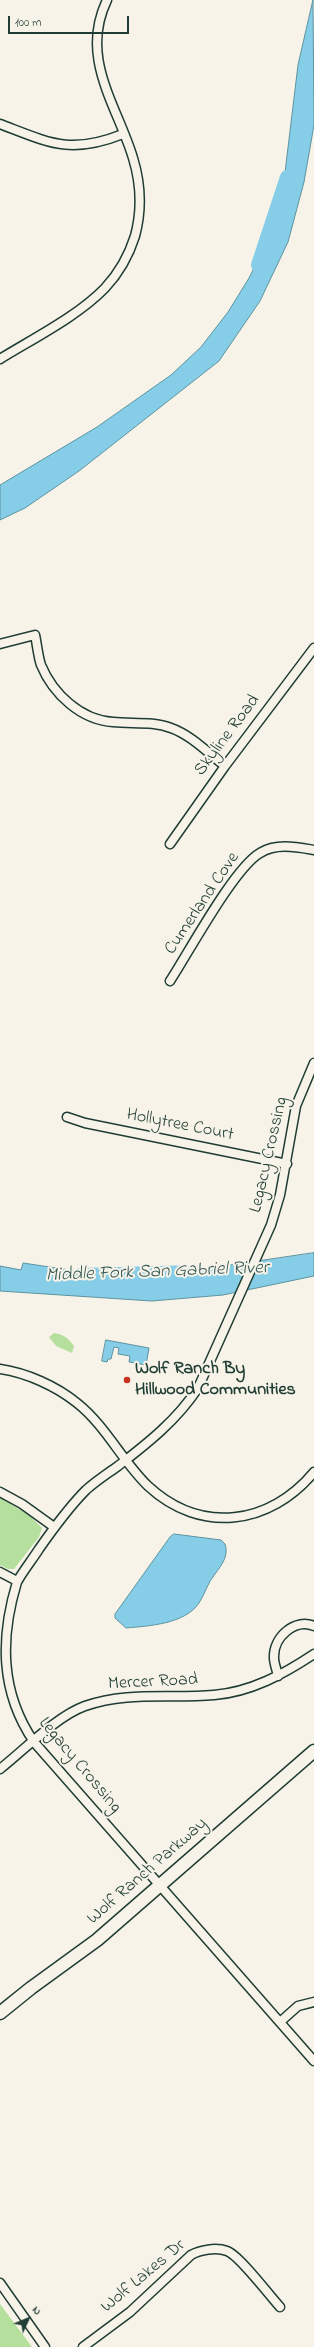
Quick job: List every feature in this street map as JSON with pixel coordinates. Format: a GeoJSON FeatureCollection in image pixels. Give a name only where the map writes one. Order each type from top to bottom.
{"type":"FeatureCollection","features":[{"type":"Feature","properties":{"kind":"street"},"geometry":{"type":"LineString","coordinates":[[0,359],[84,306],[105,288],[119,270],[131,247],[139,221],[140,200],[133,157],[102,78],[98,55],[98,32],[107,0]]}},
{"type":"Feature","properties":{"kind":"street"},"geometry":{"type":"LineString","coordinates":[[0,124],[47,142],[69,146],[86,146],[123,134]]}},
{"type":"Feature","properties":{"kind":"street"},"geometry":{"type":"LineString","coordinates":[[0,644],[35,635],[44,670],[59,695],[70,705],[92,717],[111,722],[156,724],[170,728],[183,734],[226,766]]}},
{"type":"Feature","properties":{"kind":"street","name":"Skyline Road"},"geometry":{"type":"LineString","coordinates":[[170,844],[314,648]]}},
{"type":"Feature","properties":{"kind":"street","name":"Cumerland Cove"},"geometry":{"type":"LineString","coordinates":[[170,981],[221,901],[250,860],[260,853],[281,846],[314,850]]}},
{"type":"Feature","properties":{"kind":"street","name":"Legacy Crossing"},"geometry":{"type":"LineString","coordinates":[[314,1063],[296,1106],[280,1195],[264,1242],[198,1388],[185,1408],[126,1460],[87,1490],[54,1527],[17,1581],[6,1607],[2,1631],[1,1659],[6,1688],[15,1711],[34,1742],[314,2061]]}},
{"type":"Feature","properties":{"kind":"street","name":"Hollytree Court"},"geometry":{"type":"LineString","coordinates":[[67,1118],[286,1164]]}},
{"type":"Feature","properties":{"kind":"street"},"geometry":{"type":"LineString","coordinates":[[0,1369],[22,1374],[34,1379],[59,1390],[78,1403],[148,1485],[166,1500],[179,1508],[219,1518],[243,1516],[278,1504],[299,1489],[314,1472]]}},
{"type":"Feature","properties":{"kind":"street"},"geometry":{"type":"LineString","coordinates":[[0,1492],[22,1504],[54,1527]]}},
{"type":"Feature","properties":{"kind":"street"},"geometry":{"type":"LineString","coordinates":[[0,1572],[17,1581]]}},
{"type":"Feature","properties":{"kind":"street"},"geometry":{"type":"LineString","coordinates":[[278,1676],[274,1657],[276,1645],[282,1635],[293,1626],[314,1626]]}},
{"type":"Feature","properties":{"kind":"street","name":"Mercer Road"},"geometry":{"type":"LineString","coordinates":[[0,1769],[67,1715],[84,1707],[115,1697],[215,1695],[242,1690],[278,1676],[314,1654]]}},
{"type":"Feature","properties":{"kind":"street","name":"Wolf Ranch Parkway"},"geometry":{"type":"LineString","coordinates":[[0,2013],[31,1988],[97,1940],[161,1886],[314,1751]]}},
{"type":"Feature","properties":{"kind":"street"},"geometry":{"type":"LineString","coordinates":[[280,2022],[298,2006],[314,2002]]}},
{"type":"Feature","properties":{"kind":"street","name":"Wolf Lakes Dr"},"geometry":{"type":"LineString","coordinates":[[83,2347],[130,2312],[191,2255],[200,2251],[227,2250],[236,2257],[280,2307]]}},
{"type":"Feature","properties":{"kind":"street"},"geometry":{"type":"LineString","coordinates":[[0,2283],[24,2314],[45,2347]]}},
{"type":"Feature","properties":{"kind":"green space"},"geometry":{"type":"Polygon","coordinates":[[[54,1333],[66,1337],[70,1341],[74,1346],[72,1353],[56,1346],[49,1337],[54,1333]]]}},
{"type":"Feature","properties":{"kind":"green space"},"geometry":{"type":"Polygon","coordinates":[[[0,1498],[29,1515],[42,1528],[39,1537],[14,1569],[8,1569],[0,1565],[0,1498]]]}},
{"type":"Feature","properties":{"kind":"green space"},"geometry":{"type":"Polygon","coordinates":[[[0,2304],[32,2347],[0,2347],[0,2304]]]}},
{"type":"Feature","properties":{"kind":"water"},"geometry":{"type":"Polygon","coordinates":[[[313,0],[314,125],[304,182],[288,242],[260,301],[219,361],[79,471],[25,508],[0,520],[0,485],[97,427],[171,375],[201,347],[228,312],[249,278],[273,230],[283,189],[298,65],[313,0]]]}},
{"type":"Feature","properties":{"kind":"water"},"geometry":{"type":"Polygon","coordinates":[[[314,1253],[314,1276],[223,1295],[152,1301],[0,1291],[0,1266],[21,1270],[23,1263],[110,1276],[162,1275],[314,1253]]]}},
{"type":"Feature","properties":{"kind":"water"},"geometry":{"type":"Polygon","coordinates":[[[106,1340],[149,1348],[146,1365],[129,1362],[130,1356],[118,1354],[119,1348],[114,1347],[111,1359],[108,1359],[107,1362],[102,1361],[106,1340]]]}},
{"type":"Feature","properties":{"kind":"water"},"geometry":{"type":"Polygon","coordinates":[[[174,1534],[221,1540],[225,1544],[226,1548],[222,1563],[210,1581],[199,1603],[193,1610],[176,1620],[166,1623],[126,1628],[115,1618],[115,1614],[170,1537],[174,1534]]]}},
{"type":"Feature","properties":{"kind":"waterway","name":"Middle Fork San Gabriel River"},"geometry":{"type":"LineString","coordinates":[[258,265],[287,177]]}},
{"type":"Feature","properties":{"kind":"waterway","name":"Middle Fork San Gabriel River"},"geometry":{"type":"LineString","coordinates":[[80,1275],[196,1272]]}},
{"type":"Feature","properties":{"kind":"place","name":"Wolf Ranch By Hillwood Communities"},"geometry":{"type":"Point","coordinates":[127,1380]}}]}
